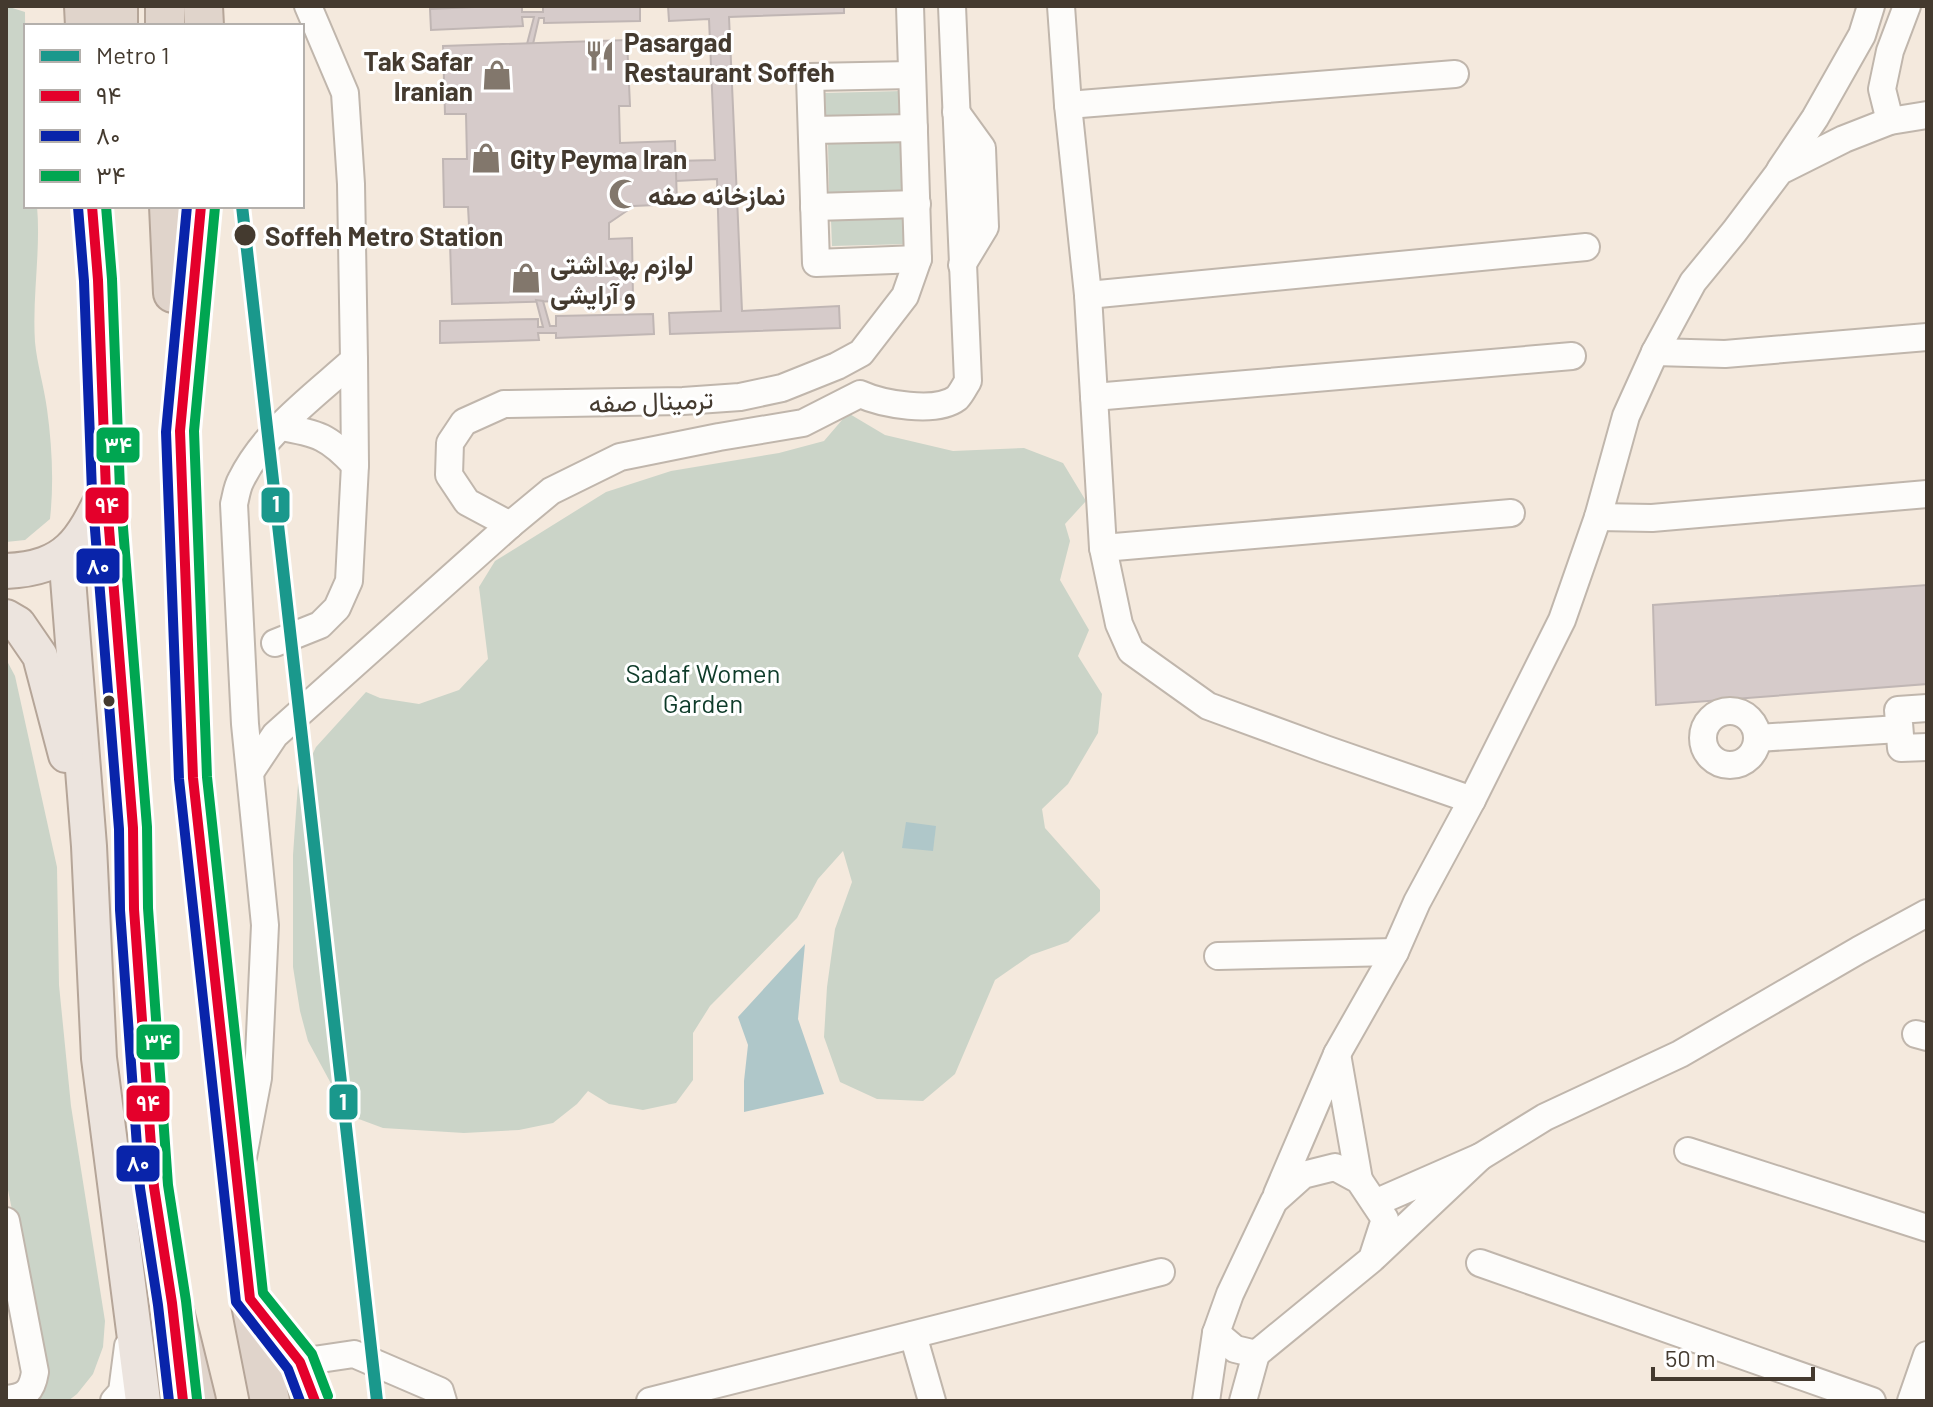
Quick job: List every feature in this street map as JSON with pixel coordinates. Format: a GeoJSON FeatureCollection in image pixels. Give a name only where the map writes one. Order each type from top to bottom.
{"type":"FeatureCollection","features":[{"type":"Feature","properties":{"kind":"highway"},"geometry":{"type":"LineString","coordinates":[[92,208],[106,491],[133,828],[134,909],[154,1187],[172,1303],[196,1401]]}},
{"type":"Feature","properties":{"kind":"highway"},"geometry":{"type":"LineString","coordinates":[[106,491],[117,208]]}},
{"type":"Feature","properties":{"kind":"highway"},"geometry":{"type":"LineString","coordinates":[[169,208],[193,778],[250,1299],[270,1401]]}},
{"type":"Feature","properties":{"kind":"highway"},"geometry":{"type":"LineString","coordinates":[[180,431],[201,208]]}},
{"type":"Feature","properties":{"kind":"main road"},"geometry":{"type":"LineString","coordinates":[[6,571],[44,566],[66,553],[87,529],[106,491]]}},
{"type":"Feature","properties":{"kind":"main road"},"geometry":{"type":"LineString","coordinates":[[66,553],[89,846],[99,1058],[143,1401]]}},
{"type":"Feature","properties":{"kind":"main road"},"geometry":{"type":"LineString","coordinates":[[6,617],[18,624],[40,656],[89,846]]}},
{"type":"Feature","properties":{"kind":"main road"},"geometry":{"type":"LineString","coordinates":[[250,1299],[300,1362],[315,1401]]}},
{"type":"Feature","properties":{"kind":"main road"},"geometry":{"type":"LineString","coordinates":[[172,1303],[183,1401]]}},
{"type":"Feature","properties":{"kind":"street"},"geometry":{"type":"LineString","coordinates":[[275,643],[320,625],[337,608],[349,581],[355,465],[351,184],[345,93],[308,6]]}},
{"type":"Feature","properties":{"kind":"street","name":"ترمینال صفه"},"geometry":{"type":"LineString","coordinates":[[510,525],[467,502],[449,475],[450,443],[464,422],[504,404],[683,401],[740,397],[782,388],[861,353],[905,296],[918,259],[910,6]]}},
{"type":"Feature","properties":{"kind":"street"},"geometry":{"type":"LineString","coordinates":[[837,366],[860,394],[872,400],[922,406],[939,405],[956,398],[968,381],[952,6]]}},
{"type":"Feature","properties":{"kind":"street"},"geometry":{"type":"LineString","coordinates":[[1061,6],[1088,295],[1103,548],[1119,624],[1131,651],[1208,706],[1472,800]]}},
{"type":"Feature","properties":{"kind":"street"},"geometry":{"type":"LineString","coordinates":[[1206,1401],[1216,1333],[1230,1294],[1337,1054],[1395,952],[1417,902],[1562,620],[1598,517],[1626,416],[1655,352],[1693,282],[1780,171],[1815,118],[1862,35],[1871,6]]}},
{"type":"Feature","properties":{"kind":"street"},"geometry":{"type":"LineString","coordinates":[[1890,121],[1882,89],[1890,51],[1907,6]]}},
{"type":"Feature","properties":{"kind":"street"},"geometry":{"type":"LineString","coordinates":[[1068,105],[1455,74]]}},
{"type":"Feature","properties":{"kind":"street"},"geometry":{"type":"LineString","coordinates":[[912,75],[810,77],[814,207],[816,263],[918,259]]}},
{"type":"Feature","properties":{"kind":"street"},"geometry":{"type":"LineString","coordinates":[[1780,171],[1844,139],[1890,121],[1927,115]]}},
{"type":"Feature","properties":{"kind":"street"},"geometry":{"type":"LineString","coordinates":[[812,130],[914,128]]}},
{"type":"Feature","properties":{"kind":"street"},"geometry":{"type":"LineString","coordinates":[[814,207],[917,204]]}},
{"type":"Feature","properties":{"kind":"street"},"geometry":{"type":"LineString","coordinates":[[1088,295],[1586,247]]}},
{"type":"Feature","properties":{"kind":"street"},"geometry":{"type":"LineString","coordinates":[[1655,352],[1725,354],[1927,337]]}},
{"type":"Feature","properties":{"kind":"street"},"geometry":{"type":"LineString","coordinates":[[1094,397],[1572,356]]}},
{"type":"Feature","properties":{"kind":"street"},"geometry":{"type":"LineString","coordinates":[[237,1186],[258,1078],[265,925],[245,724],[234,504],[239,482],[263,445],[354,360]]}},
{"type":"Feature","properties":{"kind":"street"},"geometry":{"type":"LineString","coordinates":[[251,771],[275,735],[551,491],[620,457],[803,423],[860,394]]}},
{"type":"Feature","properties":{"kind":"street"},"geometry":{"type":"LineString","coordinates":[[280,427],[324,437],[339,447],[355,465]]}},
{"type":"Feature","properties":{"kind":"street"},"geometry":{"type":"LineString","coordinates":[[1598,517],[1652,518],[1927,494]]}},
{"type":"Feature","properties":{"kind":"street"},"geometry":{"type":"LineString","coordinates":[[1103,548],[1511,513]]}},
{"type":"Feature","properties":{"kind":"street"},"geometry":{"type":"LineString","coordinates":[[1927,708],[1898,710],[1901,748],[1927,747]]}},
{"type":"Feature","properties":{"kind":"street"},"geometry":{"type":"LineString","coordinates":[[1758,738],[1899,729]]}},
{"type":"Feature","properties":{"kind":"street"},"geometry":{"type":"LineString","coordinates":[[1375,1203],[1480,1157],[1545,1117],[1680,1054],[1927,913]]}},
{"type":"Feature","properties":{"kind":"street"},"geometry":{"type":"LineString","coordinates":[[1218,956],[1395,952]]}},
{"type":"Feature","properties":{"kind":"street"},"geometry":{"type":"LineString","coordinates":[[1337,1054],[1359,1180],[1385,1219],[1372,1259]]}},
{"type":"Feature","properties":{"kind":"street"},"geometry":{"type":"LineString","coordinates":[[1688,1151],[1927,1228]]}},
{"type":"Feature","properties":{"kind":"street"},"geometry":{"type":"LineString","coordinates":[[1243,1401],[1256,1354],[1372,1259],[1480,1157]]}},
{"type":"Feature","properties":{"kind":"street"},"geometry":{"type":"LineString","coordinates":[[1274,1201],[1303,1175],[1335,1167],[1359,1180]]}},
{"type":"Feature","properties":{"kind":"street"},"geometry":{"type":"LineString","coordinates":[[6,1221],[35,1372],[33,1384],[26,1393],[6,1399]]}},
{"type":"Feature","properties":{"kind":"street"},"geometry":{"type":"LineString","coordinates":[[1480,1263],[1872,1401]]}},
{"type":"Feature","properties":{"kind":"street"},"geometry":{"type":"LineString","coordinates":[[650,1401],[1161,1272]]}},
{"type":"Feature","properties":{"kind":"street"},"geometry":{"type":"LineString","coordinates":[[114,1401],[122,1392],[133,1315]]}},
{"type":"Feature","properties":{"kind":"street"},"geometry":{"type":"LineString","coordinates":[[1216,1333],[1235,1349],[1256,1354]]}},
{"type":"Feature","properties":{"kind":"street"},"geometry":{"type":"LineString","coordinates":[[913,1335],[932,1401]]}},
{"type":"Feature","properties":{"kind":"street"},"geometry":{"type":"LineString","coordinates":[[300,1362],[354,1354],[440,1391],[443,1401]]}},
{"type":"Feature","properties":{"kind":"street"},"geometry":{"type":"LineString","coordinates":[[1911,1401],[1927,1355]]}},
{"type":"Feature","properties":{"kind":"green space"},"geometry":{"type":"Polygon","coordinates":[[[6,6],[25,12],[24,208],[37,208],[35,342],[49,423],[52,478],[50,519],[25,540],[6,542],[6,6]]]}},
{"type":"Feature","properties":{"kind":"green space"},"geometry":{"type":"Polygon","coordinates":[[[902,91],[902,117],[826,119],[825,93],[902,91]]]}},
{"type":"Feature","properties":{"kind":"green space"},"geometry":{"type":"Polygon","coordinates":[[[904,141],[906,192],[829,194],[828,144],[904,141]]]}},
{"type":"Feature","properties":{"kind":"green space"},"geometry":{"type":"Polygon","coordinates":[[[908,218],[909,244],[832,246],[831,220],[908,218]]]}},
{"type":"Feature","properties":{"kind":"green space","name":"Sadaf Women Garden"},"geometry":{"type":"Polygon","coordinates":[[[848,413],[885,435],[953,451],[1024,448],[1063,463],[1086,501],[1065,524],[1070,541],[1060,580],[1089,630],[1078,656],[1102,694],[1098,733],[1068,784],[1042,809],[1045,828],[1100,890],[1100,911],[1068,942],[1031,955],[995,980],[955,1074],[923,1101],[877,1099],[840,1082],[824,1037],[835,929],[852,882],[843,851],[818,879],[797,918],[710,1006],[693,1033],[693,1080],[676,1103],[643,1110],[609,1104],[588,1091],[553,1123],[519,1130],[464,1133],[383,1128],[348,1115],[308,1041],[293,967],[293,855],[298,784],[316,747],[366,692],[380,698],[419,704],[459,690],[488,659],[479,587],[495,561],[606,492],[671,471],[779,453],[824,441],[848,413]]]}},
{"type":"Feature","properties":{"kind":"green space"},"geometry":{"type":"Polygon","coordinates":[[[6,659],[15,676],[57,867],[59,985],[71,1106],[105,1321],[103,1347],[93,1374],[68,1401],[22,1401],[46,1380],[6,1180],[6,659]]]}},
{"type":"Feature","properties":{"kind":"water"},"geometry":{"type":"Polygon","coordinates":[[[906,822],[936,826],[933,851],[902,848],[906,822]]]}},
{"type":"Feature","properties":{"kind":"water"},"geometry":{"type":"Polygon","coordinates":[[[805,944],[798,1019],[824,1094],[744,1112],[748,1045],[738,1017],[805,944]]]}},
{"type":"Feature","properties":{"kind":"building"},"geometry":{"type":"Polygon","coordinates":[[[522,6],[522,12],[543,12],[543,6],[640,6],[640,21],[544,23],[544,18],[539,18],[533,44],[527,44],[534,17],[522,17],[523,26],[431,30],[430,9],[522,6]]]}},
{"type":"Feature","properties":{"kind":"building"},"geometry":{"type":"Polygon","coordinates":[[[668,6],[844,6],[844,13],[729,17],[742,311],[839,306],[840,328],[670,334],[669,313],[721,311],[717,179],[676,181],[675,161],[715,160],[709,19],[669,21],[668,6]]]}},
{"type":"Feature","properties":{"kind":"building"},"geometry":{"type":"Polygon","coordinates":[[[627,40],[630,106],[619,106],[620,143],[675,141],[677,204],[634,206],[609,223],[609,239],[632,238],[633,299],[452,304],[450,243],[470,243],[468,207],[444,207],[443,159],[467,159],[466,114],[445,114],[443,46],[627,40]]]}},
{"type":"Feature","properties":{"kind":"building"},"geometry":{"type":"Polygon","coordinates":[[[536,300],[543,301],[550,326],[556,326],[556,316],[653,314],[654,334],[556,338],[556,333],[538,333],[539,340],[440,343],[440,321],[538,319],[538,327],[543,327],[536,300]]]}},
{"type":"Feature","properties":{"kind":"building"},"geometry":{"type":"Polygon","coordinates":[[[1927,585],[1927,684],[1656,705],[1653,605],[1927,585]]]}},
{"type":"Feature","properties":{"kind":"metro line","name":"1"},"geometry":{"type":"LineString","coordinates":[[242,208],[377,1401]]}},
{"type":"Feature","properties":{"kind":"transit line","name":"۸۰"},"geometry":{"type":"LineString","coordinates":[[78,208],[92,492],[119,829],[120,910],[140,1188],[169,1401]]}},
{"type":"Feature","properties":{"kind":"transit line","name":"۹۴"},"geometry":{"type":"LineString","coordinates":[[92,208],[106,491],[133,828],[134,909],[154,1187],[183,1401]]}},
{"type":"Feature","properties":{"kind":"transit line","name":"۳۴"},"geometry":{"type":"LineString","coordinates":[[106,208],[120,490],[147,827],[148,908],[168,1185],[197,1399]]}},
{"type":"Feature","properties":{"kind":"transit line","name":"۸۰"},"geometry":{"type":"LineString","coordinates":[[187,208],[166,432],[179,779],[236,1302],[288,1369],[300,1401]]}},
{"type":"Feature","properties":{"kind":"transit line","name":"۹۴"},"geometry":{"type":"LineString","coordinates":[[201,208],[180,431],[193,778],[250,1299],[300,1362],[315,1401]]}},
{"type":"Feature","properties":{"kind":"transit line","name":"۳۴"},"geometry":{"type":"LineString","coordinates":[[215,208],[194,431],[207,777],[263,1293],[312,1354],[328,1396]]}},
{"type":"Feature","properties":{"kind":"place","name":"Pasargad Restaurant Soffeh"},"geometry":{"type":"Point","coordinates":[600,56]}},
{"type":"Feature","properties":{"kind":"place","name":"Tak Safar Iranian"},"geometry":{"type":"Point","coordinates":[497,75]}},
{"type":"Feature","properties":{"kind":"place","name":"Gity Peyma Iran"},"geometry":{"type":"Point","coordinates":[486,158]}},
{"type":"Feature","properties":{"kind":"place","name":"نمازخانه صفه"},"geometry":{"type":"Point","coordinates":[624,194]}},
{"type":"Feature","properties":{"kind":"place","name":"Soffeh Metro Station"},"geometry":{"type":"Point","coordinates":[245,235]}},
{"type":"Feature","properties":{"kind":"place","name":"لوازم بهداشتی و آرایشی"},"geometry":{"type":"Point","coordinates":[526,278]}}]}
